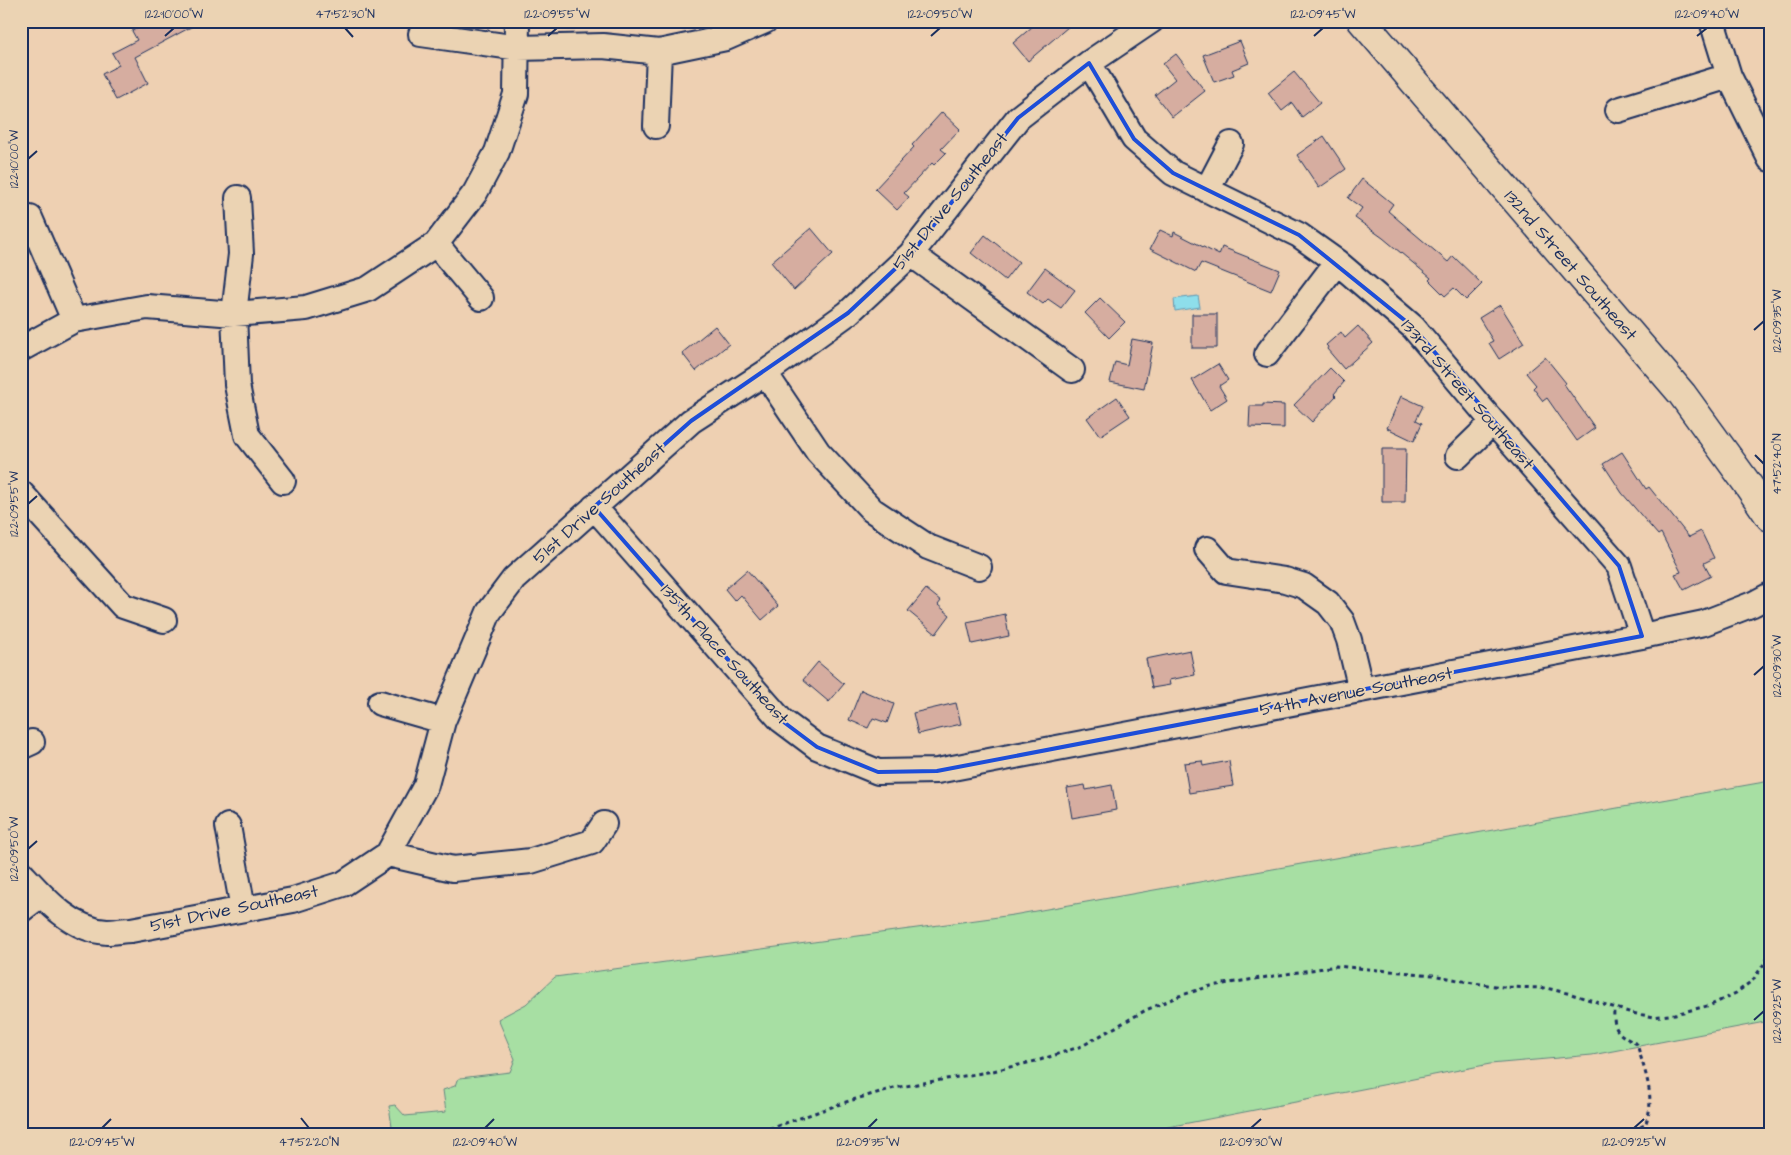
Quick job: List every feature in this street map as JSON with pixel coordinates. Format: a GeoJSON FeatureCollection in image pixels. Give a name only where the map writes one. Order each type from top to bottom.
{"type":"FeatureCollection","features":[{"type":"Feature","properties":{"kind":"main road","name":"132nd Street Southeast"},"geometry":{"type":"LineString","coordinates":[[1362,21],[1682,394],[1770,518]]}},
{"type":"Feature","properties":{"kind":"street"},"geometry":{"type":"LineString","coordinates":[[21,349],[74,320],[147,307],[234,314],[306,308],[368,289],[436,244],[475,193],[497,152],[516,94],[517,21]]}},
{"type":"Feature","properties":{"kind":"street"},"geometry":{"type":"LineString","coordinates":[[421,34],[518,48],[603,46],[659,52],[726,38],[765,21]]}},
{"type":"Feature","properties":{"kind":"street","name":"51st Drive Southeast"},"geometry":{"type":"LineString","coordinates":[[21,873],[58,912],[85,927],[106,932],[131,930],[292,900],[343,884],[388,854],[426,785],[443,721],[489,612],[514,579],[691,421],[765,373],[848,313],[911,254],[1018,118],[1089,63],[1151,21]]}},
{"type":"Feature","properties":{"kind":"street"},"geometry":{"type":"LineString","coordinates":[[1712,21],[1729,76],[1770,159]]}},
{"type":"Feature","properties":{"kind":"street"},"geometry":{"type":"LineString","coordinates":[[656,126],[659,52]]}},
{"type":"Feature","properties":{"kind":"street","name":"133rd Street Southeast"},"geometry":{"type":"LineString","coordinates":[[1089,63],[1134,139],[1173,173],[1299,235],[1337,262],[1413,327],[1619,566],[1642,636]]}},
{"type":"Feature","properties":{"kind":"street"},"geometry":{"type":"LineString","coordinates":[[1618,110],[1729,76]]}},
{"type":"Feature","properties":{"kind":"street"},"geometry":{"type":"LineString","coordinates":[[1207,190],[1231,144]]}},
{"type":"Feature","properties":{"kind":"street"},"geometry":{"type":"LineString","coordinates":[[238,198],[241,254],[234,314],[237,385],[247,435],[282,481]]}},
{"type":"Feature","properties":{"kind":"street"},"geometry":{"type":"LineString","coordinates":[[30,218],[74,320]]}},
{"type":"Feature","properties":{"kind":"street"},"geometry":{"type":"LineString","coordinates":[[436,244],[481,298]]}},
{"type":"Feature","properties":{"kind":"street"},"geometry":{"type":"LineString","coordinates":[[911,254],[1072,370]]}},
{"type":"Feature","properties":{"kind":"street"},"geometry":{"type":"LineString","coordinates":[[1267,354],[1337,262]]}},
{"type":"Feature","properties":{"kind":"street"},"geometry":{"type":"LineString","coordinates":[[765,373],[818,452],[872,510],[928,547],[979,567]]}},
{"type":"Feature","properties":{"kind":"street"},"geometry":{"type":"LineString","coordinates":[[1458,456],[1493,422]]}},
{"type":"Feature","properties":{"kind":"street"},"geometry":{"type":"LineString","coordinates":[[21,493],[123,606],[164,620]]}},
{"type":"Feature","properties":{"kind":"street","name":"135th Place Southeast"},"geometry":{"type":"LineString","coordinates":[[594,507],[781,720],[817,747],[878,772],[937,771]]}},
{"type":"Feature","properties":{"kind":"street"},"geometry":{"type":"LineString","coordinates":[[1206,549],[1226,571],[1286,580],[1304,586],[1328,603],[1342,621],[1349,640],[1361,690]]}},
{"type":"Feature","properties":{"kind":"street","name":"54th Avenue Southeast"},"geometry":{"type":"LineString","coordinates":[[937,771],[1642,636],[1704,622],[1752,604],[1770,595]]}},
{"type":"Feature","properties":{"kind":"street"},"geometry":{"type":"LineString","coordinates":[[380,703],[443,721]]}},
{"type":"Feature","properties":{"kind":"street"},"geometry":{"type":"LineString","coordinates":[[388,854],[453,869],[531,861],[592,842],[604,824]]}},
{"type":"Feature","properties":{"kind":"street"},"geometry":{"type":"LineString","coordinates":[[228,826],[243,909]]}},
{"type":"Feature","properties":{"kind":"street"},"geometry":{"type":"LineString","coordinates":[[21,910],[41,895]]}},
{"type":"Feature","properties":{"kind":"path"},"geometry":{"type":"LineString","coordinates":[[754,1134],[848,1101],[894,1088],[993,1071],[1040,1060],[1073,1049],[1102,1036],[1122,1022],[1146,1010],[1179,996],[1212,986],[1336,966],[1374,968],[1434,975],[1473,983],[1546,988],[1614,1008],[1654,1017],[1711,1005],[1736,993],[1753,980],[1770,955]]}},
{"type":"Feature","properties":{"kind":"path"},"geometry":{"type":"LineString","coordinates":[[1600,1134],[1633,1130],[1646,1125],[1648,1118],[1650,1088],[1637,1044],[1623,1037],[1614,1025],[1614,1008]]}},
{"type":"Feature","properties":{"kind":"highlighted area"},"geometry":{"type":"Polygon","coordinates":[[[1089,63],[1134,139],[1173,173],[1299,235],[1413,327],[1619,566],[1642,636],[937,771],[878,772],[817,747],[781,720],[594,507],[691,421],[848,313],[911,254],[1018,118],[1089,63]]]}},
{"type":"Feature","properties":{"kind":"green space"},"geometry":{"type":"Polygon","coordinates":[[[1770,781],[1770,1021],[1592,1055],[1490,1064],[1132,1134],[393,1134],[389,1106],[395,1105],[405,1116],[446,1112],[443,1090],[455,1086],[460,1078],[510,1072],[515,1059],[498,1019],[526,1004],[555,977],[1013,915],[1770,781]]]}},
{"type":"Feature","properties":{"kind":"water"},"geometry":{"type":"Polygon","coordinates":[[[1198,296],[1200,307],[1175,311],[1174,299],[1198,296]]]}},
{"type":"Feature","properties":{"kind":"building"},"geometry":{"type":"Polygon","coordinates":[[[151,21],[202,21],[135,57],[148,83],[116,100],[102,74],[119,65],[112,53],[137,40],[132,31],[151,21]]]}},
{"type":"Feature","properties":{"kind":"building"},"geometry":{"type":"Polygon","coordinates":[[[1039,21],[1075,21],[1028,61],[1013,43],[1039,21]]]}},
{"type":"Feature","properties":{"kind":"building"},"geometry":{"type":"Polygon","coordinates":[[[1240,41],[1249,63],[1232,70],[1234,75],[1214,82],[1203,55],[1240,41]]]}},
{"type":"Feature","properties":{"kind":"building"},"geometry":{"type":"Polygon","coordinates":[[[1176,54],[1205,91],[1172,117],[1155,95],[1175,79],[1163,64],[1176,54]]]}},
{"type":"Feature","properties":{"kind":"building"},"geometry":{"type":"Polygon","coordinates":[[[1294,72],[1320,103],[1302,117],[1292,103],[1282,111],[1268,93],[1294,72]]]}},
{"type":"Feature","properties":{"kind":"building"},"geometry":{"type":"Polygon","coordinates":[[[942,112],[960,129],[941,149],[946,153],[934,165],[932,163],[904,193],[909,197],[897,210],[875,189],[914,147],[912,145],[942,112]]]}},
{"type":"Feature","properties":{"kind":"building"},"geometry":{"type":"Polygon","coordinates":[[[1324,136],[1346,169],[1319,188],[1297,155],[1324,136]]]}},
{"type":"Feature","properties":{"kind":"building"},"geometry":{"type":"Polygon","coordinates":[[[1362,179],[1393,204],[1388,211],[1448,262],[1453,256],[1482,284],[1466,300],[1454,288],[1445,296],[1429,280],[1431,278],[1383,238],[1355,218],[1362,208],[1348,198],[1362,179]]]}},
{"type":"Feature","properties":{"kind":"building"},"geometry":{"type":"Polygon","coordinates":[[[811,228],[833,254],[794,290],[771,262],[811,228]]]}},
{"type":"Feature","properties":{"kind":"building"},"geometry":{"type":"Polygon","coordinates":[[[1160,230],[1173,236],[1174,232],[1219,255],[1222,247],[1280,270],[1271,291],[1201,263],[1196,272],[1150,249],[1160,230]]]}},
{"type":"Feature","properties":{"kind":"building"},"geometry":{"type":"Polygon","coordinates":[[[985,235],[1019,262],[1005,280],[971,253],[985,235]]]}},
{"type":"Feature","properties":{"kind":"building"},"geometry":{"type":"Polygon","coordinates":[[[1045,268],[1075,290],[1061,308],[1048,299],[1043,304],[1027,292],[1045,268]]]}},
{"type":"Feature","properties":{"kind":"building"},"geometry":{"type":"Polygon","coordinates":[[[1100,298],[1125,322],[1109,338],[1085,313],[1100,298]]]}},
{"type":"Feature","properties":{"kind":"building"},"geometry":{"type":"Polygon","coordinates":[[[1500,305],[1524,343],[1499,359],[1489,343],[1493,341],[1479,318],[1500,305]]]}},
{"type":"Feature","properties":{"kind":"building"},"geometry":{"type":"Polygon","coordinates":[[[1192,314],[1217,314],[1217,348],[1192,348],[1192,314]]]}},
{"type":"Feature","properties":{"kind":"building"},"geometry":{"type":"Polygon","coordinates":[[[715,326],[729,344],[696,371],[682,353],[715,326]]]}},
{"type":"Feature","properties":{"kind":"building"},"geometry":{"type":"Polygon","coordinates":[[[1358,326],[1373,343],[1344,369],[1327,349],[1326,345],[1341,332],[1345,338],[1358,326]]]}},
{"type":"Feature","properties":{"kind":"building"},"geometry":{"type":"Polygon","coordinates":[[[1132,339],[1153,343],[1144,389],[1110,382],[1115,362],[1127,365],[1132,339]]]}},
{"type":"Feature","properties":{"kind":"building"},"geometry":{"type":"Polygon","coordinates":[[[1545,357],[1566,383],[1564,384],[1595,428],[1577,441],[1547,398],[1543,401],[1533,388],[1536,385],[1526,373],[1545,357]]]}},
{"type":"Feature","properties":{"kind":"building"},"geometry":{"type":"Polygon","coordinates":[[[1218,364],[1228,380],[1219,386],[1227,399],[1210,410],[1192,380],[1218,364]]]}},
{"type":"Feature","properties":{"kind":"building"},"geometry":{"type":"Polygon","coordinates":[[[1330,368],[1344,382],[1334,394],[1336,396],[1312,422],[1294,405],[1330,368]]]}},
{"type":"Feature","properties":{"kind":"building"},"geometry":{"type":"Polygon","coordinates":[[[1401,396],[1423,406],[1416,420],[1422,423],[1414,441],[1387,428],[1401,396]]]}},
{"type":"Feature","properties":{"kind":"building"},"geometry":{"type":"Polygon","coordinates":[[[1117,397],[1130,416],[1100,436],[1087,418],[1117,397]]]}},
{"type":"Feature","properties":{"kind":"building"},"geometry":{"type":"Polygon","coordinates":[[[1263,404],[1284,405],[1284,428],[1249,427],[1250,406],[1263,406],[1263,404]]]}},
{"type":"Feature","properties":{"kind":"building"},"geometry":{"type":"Polygon","coordinates":[[[1382,449],[1406,449],[1405,502],[1382,502],[1382,449]]]}},
{"type":"Feature","properties":{"kind":"building"},"geometry":{"type":"Polygon","coordinates":[[[1622,452],[1646,489],[1649,487],[1689,537],[1701,531],[1714,558],[1704,563],[1711,576],[1684,590],[1675,574],[1681,572],[1661,533],[1658,535],[1622,493],[1603,464],[1622,452]]]}},
{"type":"Feature","properties":{"kind":"building"},"geometry":{"type":"Polygon","coordinates":[[[747,570],[778,606],[762,620],[741,595],[735,601],[725,589],[747,570]]]}},
{"type":"Feature","properties":{"kind":"building"},"geometry":{"type":"Polygon","coordinates":[[[926,589],[941,601],[938,605],[950,615],[936,634],[908,611],[926,589]]]}},
{"type":"Feature","properties":{"kind":"building"},"geometry":{"type":"Polygon","coordinates":[[[1005,614],[1009,636],[972,644],[967,622],[1005,614]]]}},
{"type":"Feature","properties":{"kind":"building"},"geometry":{"type":"Polygon","coordinates":[[[1190,650],[1195,675],[1169,680],[1170,685],[1152,688],[1146,659],[1190,650]]]}},
{"type":"Feature","properties":{"kind":"building"},"geometry":{"type":"Polygon","coordinates":[[[818,662],[844,684],[829,702],[803,680],[818,662]]]}},
{"type":"Feature","properties":{"kind":"building"},"geometry":{"type":"Polygon","coordinates":[[[861,690],[894,704],[887,723],[873,718],[868,728],[849,720],[861,690]]]}},
{"type":"Feature","properties":{"kind":"building"},"geometry":{"type":"Polygon","coordinates":[[[956,703],[961,724],[918,734],[913,713],[956,703]]]}},
{"type":"Feature","properties":{"kind":"building"},"geometry":{"type":"Polygon","coordinates":[[[1202,761],[1203,766],[1229,761],[1233,786],[1189,793],[1184,763],[1202,761]]]}},
{"type":"Feature","properties":{"kind":"building"},"geometry":{"type":"Polygon","coordinates":[[[1085,785],[1086,790],[1112,785],[1116,810],[1072,818],[1067,788],[1085,785]]]}}]}
